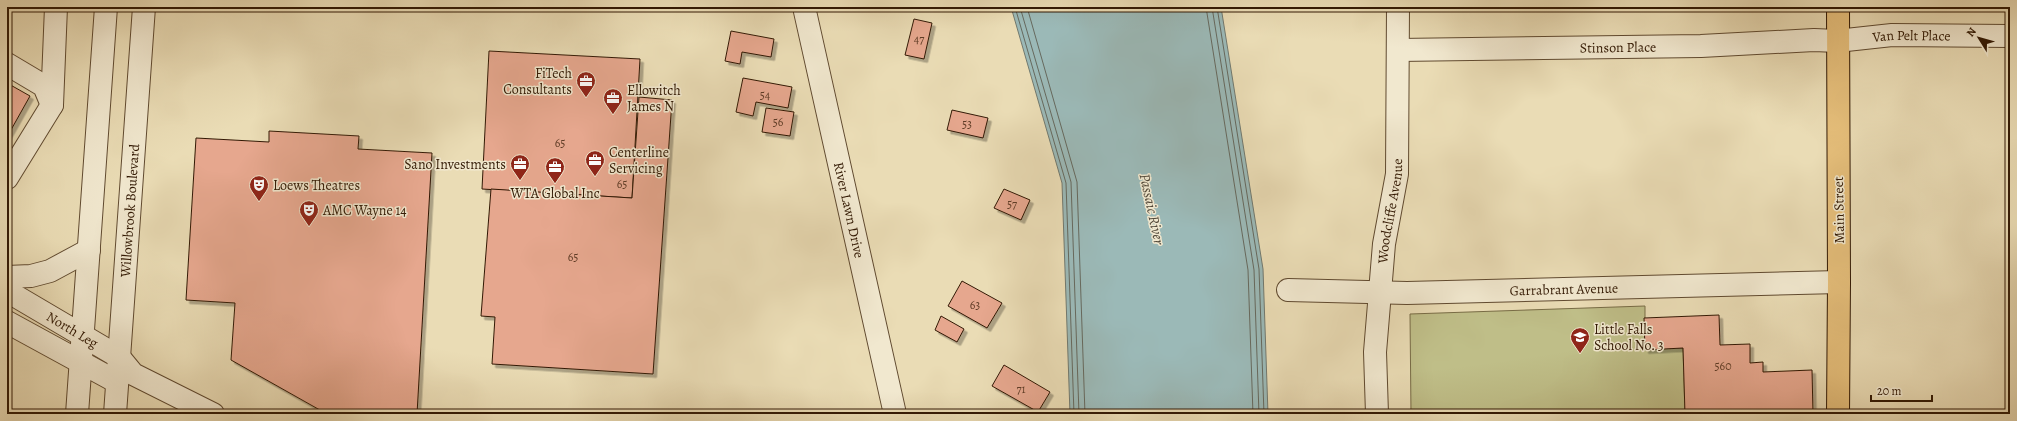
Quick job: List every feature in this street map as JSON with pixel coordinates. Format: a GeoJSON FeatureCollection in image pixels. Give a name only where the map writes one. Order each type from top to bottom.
{"type":"FeatureCollection","features":[{"type":"Feature","properties":{"kind":"main road","name":"Main Street"},"geometry":{"type":"LineString","coordinates":[[1838,7],[1838,414]]}},
{"type":"Feature","properties":{"kind":"street"},"geometry":{"type":"LineString","coordinates":[[7,178],[52,105],[56,7]]}},
{"type":"Feature","properties":{"kind":"street"},"geometry":{"type":"LineString","coordinates":[[77,414],[106,7]]}},
{"type":"Feature","properties":{"kind":"street","name":"Willowbrook Boulevard"},"geometry":{"type":"LineString","coordinates":[[115,414],[125,378],[119,357],[144,7]]}},
{"type":"Feature","properties":{"kind":"street","name":"River Lawn Drive"},"geometry":{"type":"LineString","coordinates":[[804,7],[895,414]]}},
{"type":"Feature","properties":{"kind":"street","name":"Woodcliffe Avenue"},"geometry":{"type":"LineString","coordinates":[[1377,414],[1375,352],[1384,244],[1397,174],[1398,7]]}},
{"type":"Feature","properties":{"kind":"street","name":"Van Pelt Place"},"geometry":{"type":"LineString","coordinates":[[1837,41],[1892,35],[1998,34],[2010,36]]}},
{"type":"Feature","properties":{"kind":"street","name":"Stinson Place"},"geometry":{"type":"LineString","coordinates":[[1398,50],[1701,46],[1814,40],[1837,41]]}},
{"type":"Feature","properties":{"kind":"street"},"geometry":{"type":"LineString","coordinates":[[7,64],[44,86],[52,105]]}},
{"type":"Feature","properties":{"kind":"street"},"geometry":{"type":"LineString","coordinates":[[7,277],[31,276],[50,271],[88,250]]}},
{"type":"Feature","properties":{"kind":"street","name":"Garrabrant Avenue"},"geometry":{"type":"LineString","coordinates":[[1288,290],[1381,292],[1839,282]]}},
{"type":"Feature","properties":{"kind":"street","name":"North Leg"},"geometry":{"type":"LineString","coordinates":[[7,291],[119,357]]}},
{"type":"Feature","properties":{"kind":"street","name":"North Leg"},"geometry":{"type":"LineString","coordinates":[[7,322],[81,363],[125,378],[213,414]]}},
{"type":"Feature","properties":{"kind":"shaded area","name":"Little Falls School No. 3"},"geometry":{"type":"Polygon","coordinates":[[[1645,306],[1645,349],[1683,348],[1685,414],[1411,414],[1410,314],[1645,306]]]}},
{"type":"Feature","properties":{"kind":"water","name":"Passaic River"},"geometry":{"type":"Polygon","coordinates":[[[1011,7],[1221,7],[1263,269],[1268,414],[1070,414],[1062,183],[1011,7]]]}},
{"type":"Feature","properties":{"kind":"building"},"geometry":{"type":"Polygon","coordinates":[[[914,19],[932,23],[924,59],[905,55],[914,19]]]}},
{"type":"Feature","properties":{"kind":"building"},"geometry":{"type":"Polygon","coordinates":[[[731,31],[774,39],[771,57],[742,52],[740,64],[725,61],[731,31]]]}},
{"type":"Feature","properties":{"kind":"building"},"geometry":{"type":"Polygon","coordinates":[[[489,51],[640,59],[632,198],[482,189],[489,51]]]}},
{"type":"Feature","properties":{"kind":"building"},"geometry":{"type":"Polygon","coordinates":[[[743,78],[792,87],[788,108],[756,102],[753,116],[736,112],[743,78]]]}},
{"type":"Feature","properties":{"kind":"building"},"geometry":{"type":"Polygon","coordinates":[[[7,83],[30,96],[7,137],[7,83]]]}},
{"type":"Feature","properties":{"kind":"building"},"geometry":{"type":"Polygon","coordinates":[[[639,97],[672,100],[653,374],[492,364],[495,317],[481,316],[491,189],[632,198],[639,97]]]}},
{"type":"Feature","properties":{"kind":"building"},"geometry":{"type":"Polygon","coordinates":[[[766,108],[794,112],[790,136],[762,132],[766,108]]]}},
{"type":"Feature","properties":{"kind":"building"},"geometry":{"type":"Polygon","coordinates":[[[952,110],[988,118],[983,138],[947,130],[952,110]]]}},
{"type":"Feature","properties":{"kind":"building","name":"AMC Wayne 14"},"geometry":{"type":"Polygon","coordinates":[[[269,131],[359,136],[358,149],[432,153],[417,414],[327,414],[231,360],[235,303],[186,300],[196,138],[269,142],[269,131]]]}},
{"type":"Feature","properties":{"kind":"building"},"geometry":{"type":"Polygon","coordinates":[[[1004,189],[1030,200],[1021,220],[994,208],[1004,189]]]}},
{"type":"Feature","properties":{"kind":"building"},"geometry":{"type":"Polygon","coordinates":[[[962,281],[1002,303],[987,328],[948,306],[962,281]]]}},
{"type":"Feature","properties":{"kind":"building","name":"Little Falls School No. 3"},"geometry":{"type":"Polygon","coordinates":[[[1719,315],[1720,345],[1750,344],[1750,363],[1763,362],[1763,372],[1812,370],[1813,414],[1685,414],[1683,348],[1645,350],[1644,318],[1719,315]]]}},
{"type":"Feature","properties":{"kind":"building"},"geometry":{"type":"Polygon","coordinates":[[[941,316],[964,329],[957,342],[935,330],[941,316]]]}},
{"type":"Feature","properties":{"kind":"building"},"geometry":{"type":"Polygon","coordinates":[[[1004,365],[1050,392],[1038,412],[992,386],[1004,365]]]}},
{"type":"Feature","properties":{"kind":"place","name":"FiTech Consultants"},"geometry":{"type":"Point","coordinates":[586,98]}},
{"type":"Feature","properties":{"kind":"place","name":"Ellowitch James N"},"geometry":{"type":"Point","coordinates":[613,115]}},
{"type":"Feature","properties":{"kind":"place","name":"Centerline Servicing"},"geometry":{"type":"Point","coordinates":[595,177]}},
{"type":"Feature","properties":{"kind":"place","name":"Sano Investments"},"geometry":{"type":"Point","coordinates":[520,181]}},
{"type":"Feature","properties":{"kind":"place","name":"WTA Global Inc"},"geometry":{"type":"Point","coordinates":[555,184]}},
{"type":"Feature","properties":{"kind":"place","name":"Loews Theatres"},"geometry":{"type":"Point","coordinates":[259,202]}},
{"type":"Feature","properties":{"kind":"place","name":"AMC Wayne 14"},"geometry":{"type":"Point","coordinates":[309,227]}},
{"type":"Feature","properties":{"kind":"place","name":"Little Falls School No. 3"},"geometry":{"type":"Point","coordinates":[1580,354]}}]}
